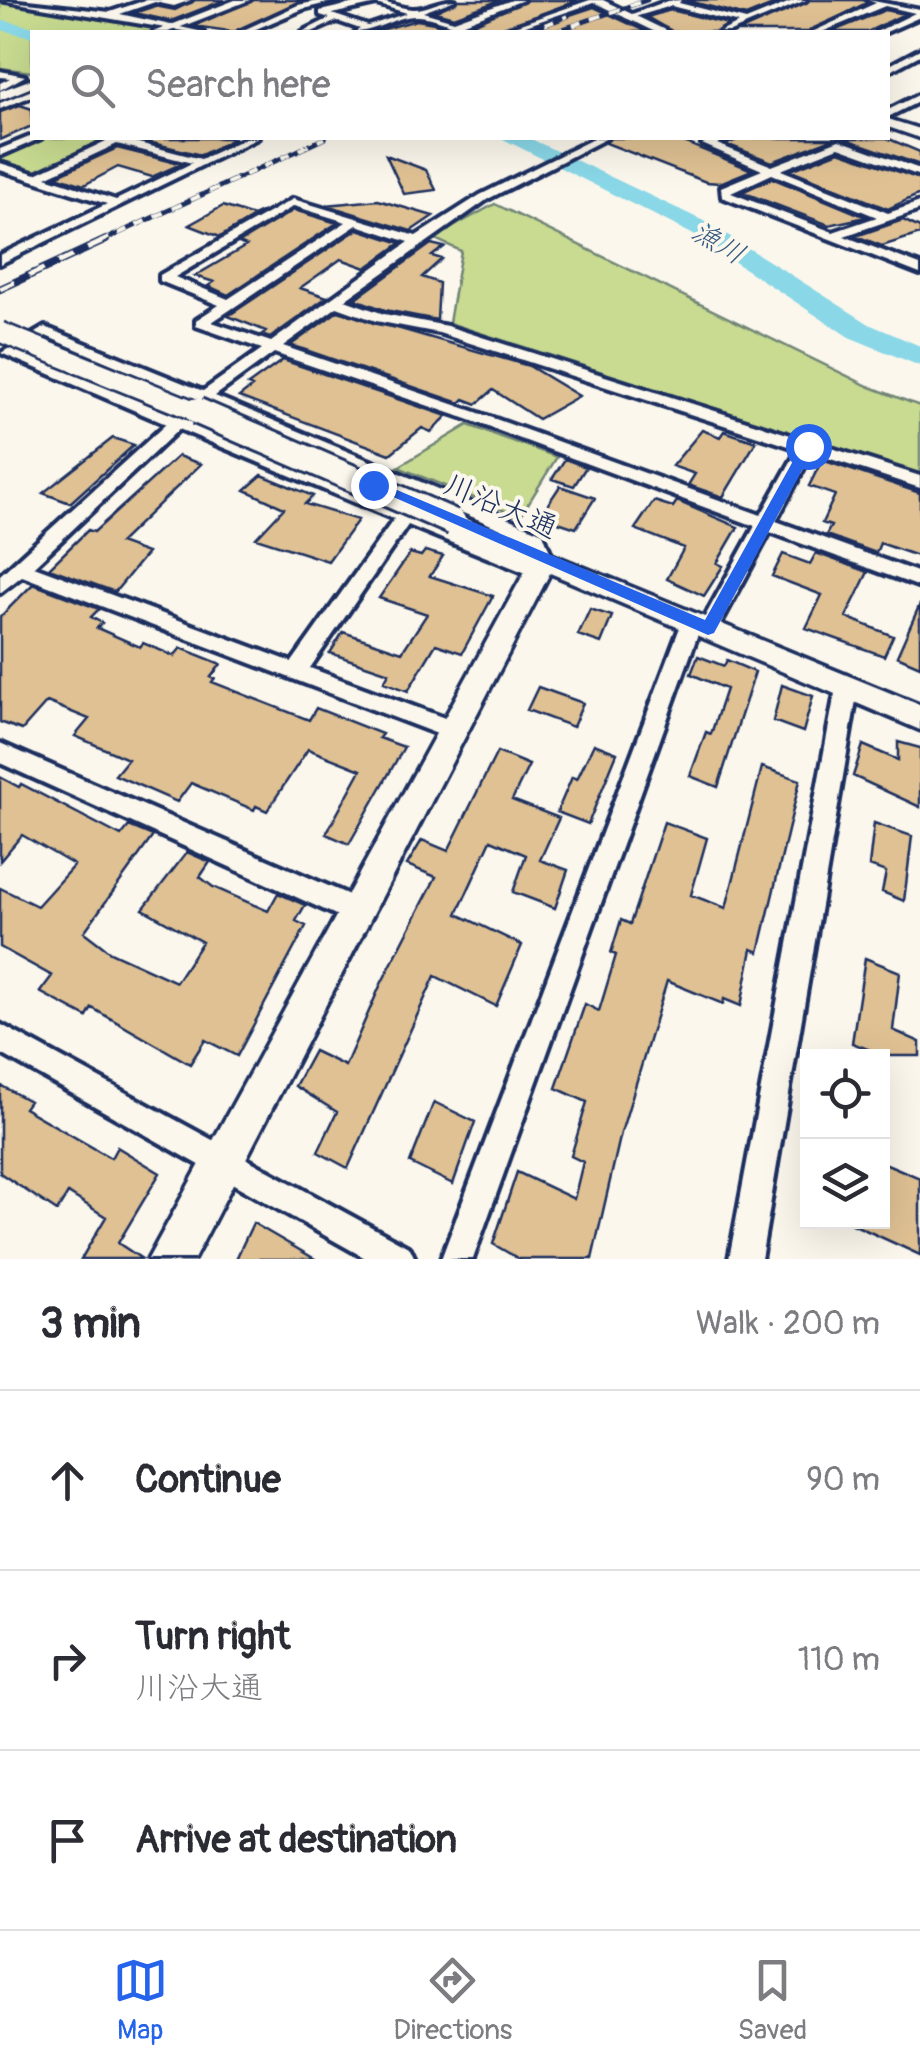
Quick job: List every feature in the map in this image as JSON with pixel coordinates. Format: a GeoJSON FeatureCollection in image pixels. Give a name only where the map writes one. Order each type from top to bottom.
{"type":"FeatureCollection","features":[{"type":"Feature","properties":{"kind":"street"},"geometry":{"type":"LineString","coordinates":[[0,0],[189,30]]}},
{"type":"Feature","properties":{"kind":"street"},"geometry":{"type":"LineString","coordinates":[[63,8],[86,0]]}},
{"type":"Feature","properties":{"kind":"street"},"geometry":{"type":"LineString","coordinates":[[111,15],[154,0],[174,4],[186,0]]}},
{"type":"Feature","properties":{"kind":"street"},"geometry":{"type":"LineString","coordinates":[[165,30],[245,0]]}},
{"type":"Feature","properties":{"kind":"street"},"geometry":{"type":"LineString","coordinates":[[248,30],[301,8],[336,0]]}},
{"type":"Feature","properties":{"kind":"street"},"geometry":{"type":"LineString","coordinates":[[364,30],[451,0]]}},
{"type":"Feature","properties":{"kind":"street"},"geometry":{"type":"LineString","coordinates":[[436,30],[518,0]]}},
{"type":"Feature","properties":{"kind":"street"},"geometry":{"type":"LineString","coordinates":[[508,30],[596,0],[659,30]]}},
{"type":"Feature","properties":{"kind":"street"},"geometry":{"type":"LineString","coordinates":[[628,17],[680,0]]}},
{"type":"Feature","properties":{"kind":"street"},"geometry":{"type":"LineString","coordinates":[[730,30],[802,0]]}},
{"type":"Feature","properties":{"kind":"street"},"geometry":{"type":"LineString","coordinates":[[870,0],[920,13]]}},
{"type":"Feature","properties":{"kind":"street"},"geometry":{"type":"LineString","coordinates":[[368,29],[323,13],[374,1],[474,30]]}},
{"type":"Feature","properties":{"kind":"street"},"geometry":{"type":"LineString","coordinates":[[821,30],[884,3]]}},
{"type":"Feature","properties":{"kind":"street"},"geometry":{"type":"LineString","coordinates":[[670,4],[749,23]]}},
{"type":"Feature","properties":{"kind":"street"},"geometry":{"type":"LineString","coordinates":[[769,4],[785,7]]}},
{"type":"Feature","properties":{"kind":"street"},"geometry":{"type":"LineString","coordinates":[[884,30],[920,13]]}},
{"type":"Feature","properties":{"kind":"street"},"geometry":{"type":"LineString","coordinates":[[311,30],[336,19]]}},
{"type":"Feature","properties":{"kind":"street"},"geometry":{"type":"LineString","coordinates":[[890,67],[920,52]]}},
{"type":"Feature","properties":{"kind":"street"},"geometry":{"type":"LineString","coordinates":[[890,59],[920,66]]}},
{"type":"Feature","properties":{"kind":"street"},"geometry":{"type":"LineString","coordinates":[[0,74],[20,76],[0,87]]}},
{"type":"Feature","properties":{"kind":"street"},"geometry":{"type":"LineString","coordinates":[[0,96],[30,84]]}},
{"type":"Feature","properties":{"kind":"street"},"geometry":{"type":"LineString","coordinates":[[0,106],[30,93]]}},
{"type":"Feature","properties":{"kind":"street"},"geometry":{"type":"LineString","coordinates":[[890,113],[920,97]]}},
{"type":"Feature","properties":{"kind":"street"},"geometry":{"type":"LineString","coordinates":[[890,124],[920,134]]}},
{"type":"Feature","properties":{"kind":"street"},"geometry":{"type":"LineString","coordinates":[[0,153],[31,140]]}},
{"type":"Feature","properties":{"kind":"street"},"geometry":{"type":"LineString","coordinates":[[36,178],[109,140]]}},
{"type":"Feature","properties":{"kind":"street"},"geometry":{"type":"LineString","coordinates":[[115,140],[204,163]]}},
{"type":"Feature","properties":{"kind":"street"},"geometry":{"type":"LineString","coordinates":[[0,260],[21,244],[249,140]]}},
{"type":"Feature","properties":{"kind":"street"},"geometry":{"type":"LineString","coordinates":[[0,586],[206,396],[418,241],[484,198],[592,140]]}},
{"type":"Feature","properties":{"kind":"street"},"geometry":{"type":"LineString","coordinates":[[718,140],[707,144],[888,217]]}},
{"type":"Feature","properties":{"kind":"street"},"geometry":{"type":"LineString","coordinates":[[920,173],[839,143],[725,189],[726,196],[920,270]]}},
{"type":"Feature","properties":{"kind":"street"},"geometry":{"type":"LineString","coordinates":[[0,166],[115,203]]}},
{"type":"Feature","properties":{"kind":"street"},"geometry":{"type":"LineString","coordinates":[[228,304],[165,278],[293,202],[418,241]]}},
{"type":"Feature","properties":{"kind":"street"},"geometry":{"type":"LineString","coordinates":[[833,236],[920,206]]}},
{"type":"Feature","properties":{"kind":"street"},"geometry":{"type":"LineString","coordinates":[[902,212],[920,219]]}},
{"type":"Feature","properties":{"kind":"street"},"geometry":{"type":"LineString","coordinates":[[356,221],[200,322],[473,416],[920,580]]}},
{"type":"Feature","properties":{"kind":"street"},"geometry":{"type":"LineString","coordinates":[[337,302],[380,318],[442,329],[920,482]]}},
{"type":"Feature","properties":{"kind":"street"},"geometry":{"type":"LineString","coordinates":[[170,1259],[540,565],[537,537],[44,331],[8,352],[405,516],[540,565]]}},
{"type":"Feature","properties":{"kind":"street","name":"川沿大通"},"geometry":{"type":"LineString","coordinates":[[0,332],[240,429],[453,522],[540,565],[700,625],[920,718]]}},
{"type":"Feature","properties":{"kind":"street"},"geometry":{"type":"LineString","coordinates":[[457,1259],[700,625],[766,524],[808,446]]}},
{"type":"Feature","properties":{"kind":"street"},"geometry":{"type":"LineString","coordinates":[[296,672],[405,516]]}},
{"type":"Feature","properties":{"kind":"street"},"geometry":{"type":"LineString","coordinates":[[20,568],[452,731]]}},
{"type":"Feature","properties":{"kind":"street"},"geometry":{"type":"LineString","coordinates":[[745,1259],[847,688]]}},
{"type":"Feature","properties":{"kind":"street"},"geometry":{"type":"LineString","coordinates":[[0,753],[356,912]]}},
{"type":"Feature","properties":{"kind":"street"},"geometry":{"type":"LineString","coordinates":[[4,1047],[399,1259]]}},
{"type":"Feature","properties":{"kind":"green space"},"geometry":{"type":"Polygon","coordinates":[[[0,1],[171,30],[30,30],[30,72],[0,68],[0,1]]]}},
{"type":"Feature","properties":{"kind":"green space"},"geometry":{"type":"Polygon","coordinates":[[[40,140],[99,142],[35,171],[0,157],[40,140]]]}},
{"type":"Feature","properties":{"kind":"green space"},"geometry":{"type":"Polygon","coordinates":[[[495,204],[868,386],[920,406],[920,474],[449,323],[461,251],[433,238],[495,204]]]}},
{"type":"Feature","properties":{"kind":"green space"},"geometry":{"type":"Polygon","coordinates":[[[468,425],[557,457],[520,517],[398,467],[468,425]]]}},
{"type":"Feature","properties":{"kind":"building"},"geometry":{"type":"Polygon","coordinates":[[[195,0],[225,0],[171,21],[134,13],[155,6],[175,10],[195,0]]]}},
{"type":"Feature","properties":{"kind":"building"},"geometry":{"type":"Polygon","coordinates":[[[254,0],[304,0],[240,30],[193,26],[254,0]]]}},
{"type":"Feature","properties":{"kind":"building"},"geometry":{"type":"Polygon","coordinates":[[[459,0],[501,0],[454,17],[435,12],[459,0]]]}},
{"type":"Feature","properties":{"kind":"building"},"geometry":{"type":"Polygon","coordinates":[[[527,0],[578,0],[498,30],[473,24],[527,0]]]}},
{"type":"Feature","properties":{"kind":"building"},"geometry":{"type":"Polygon","coordinates":[[[685,0],[785,0],[746,16],[685,0]]]}},
{"type":"Feature","properties":{"kind":"building"},"geometry":{"type":"Polygon","coordinates":[[[809,0],[866,3],[813,30],[742,30],[809,0]]]}},
{"type":"Feature","properties":{"kind":"building"},"geometry":{"type":"Polygon","coordinates":[[[594,7],[643,30],[524,30],[594,7]]]}},
{"type":"Feature","properties":{"kind":"building"},"geometry":{"type":"Polygon","coordinates":[[[671,10],[728,24],[720,30],[669,30],[647,17],[671,10]]]}},
{"type":"Feature","properties":{"kind":"building"},"geometry":{"type":"Polygon","coordinates":[[[885,10],[904,14],[871,30],[836,30],[885,10]]]}},
{"type":"Feature","properties":{"kind":"building"},"geometry":{"type":"Polygon","coordinates":[[[417,20],[457,30],[380,30],[417,20]]]}},
{"type":"Feature","properties":{"kind":"building"},"geometry":{"type":"Polygon","coordinates":[[[20,105],[30,108],[30,127],[0,140],[0,112],[20,105]]]}},
{"type":"Feature","properties":{"kind":"building"},"geometry":{"type":"Polygon","coordinates":[[[890,139],[920,152],[920,165],[849,140],[890,139]]]}},
{"type":"Feature","properties":{"kind":"building"},"geometry":{"type":"Polygon","coordinates":[[[140,140],[231,140],[201,155],[140,140]]]}},
{"type":"Feature","properties":{"kind":"building"},"geometry":{"type":"Polygon","coordinates":[[[679,140],[752,170],[720,183],[706,182],[606,143],[679,140]]]}},
{"type":"Feature","properties":{"kind":"building"},"geometry":{"type":"Polygon","coordinates":[[[737,140],[830,140],[772,162],[726,144],[737,140]]]}},
{"type":"Feature","properties":{"kind":"building"},"geometry":{"type":"Polygon","coordinates":[[[117,148],[181,164],[152,177],[118,167],[84,185],[56,176],[117,148]]]}},
{"type":"Feature","properties":{"kind":"building"},"geometry":{"type":"Polygon","coordinates":[[[839,151],[920,179],[920,194],[888,209],[791,170],[839,151]]]}},
{"type":"Feature","properties":{"kind":"building"},"geometry":{"type":"Polygon","coordinates":[[[386,155],[426,170],[436,190],[404,194],[386,155]]]}},
{"type":"Feature","properties":{"kind":"building"},"geometry":{"type":"Polygon","coordinates":[[[772,178],[866,217],[829,225],[742,192],[772,178]]]}},
{"type":"Feature","properties":{"kind":"building"},"geometry":{"type":"Polygon","coordinates":[[[378,200],[433,216],[411,231],[326,205],[378,200]]]}},
{"type":"Feature","properties":{"kind":"building"},"geometry":{"type":"Polygon","coordinates":[[[223,206],[253,216],[264,211],[220,237],[189,225],[223,206]]]}},
{"type":"Feature","properties":{"kind":"building"},"geometry":{"type":"Polygon","coordinates":[[[294,210],[337,223],[228,295],[208,286],[214,282],[195,276],[246,246],[239,243],[294,210]]]}},
{"type":"Feature","properties":{"kind":"building"},"geometry":{"type":"Polygon","coordinates":[[[903,220],[920,228],[920,234],[882,246],[856,236],[903,220]]]}},
{"type":"Feature","properties":{"kind":"building"},"geometry":{"type":"Polygon","coordinates":[[[358,229],[401,243],[366,268],[341,259],[300,288],[327,297],[270,338],[261,335],[266,331],[228,316],[358,229]]]}},
{"type":"Feature","properties":{"kind":"building"},"geometry":{"type":"Polygon","coordinates":[[[431,244],[444,247],[432,256],[442,259],[422,277],[439,283],[437,320],[385,310],[355,299],[431,244]]]}},
{"type":"Feature","properties":{"kind":"building"},"geometry":{"type":"Polygon","coordinates":[[[338,311],[529,366],[579,396],[538,419],[493,390],[477,404],[464,399],[460,403],[291,345],[338,311]]]}},
{"type":"Feature","properties":{"kind":"building"},"geometry":{"type":"Polygon","coordinates":[[[283,360],[447,416],[431,432],[422,428],[390,454],[239,397],[252,387],[248,385],[283,360]]]}},
{"type":"Feature","properties":{"kind":"building"},"geometry":{"type":"Polygon","coordinates":[[[702,430],[720,437],[724,431],[756,442],[723,497],[688,485],[695,474],[672,466],[702,430]]]}},
{"type":"Feature","properties":{"kind":"building"},"geometry":{"type":"Polygon","coordinates":[[[113,438],[134,445],[70,503],[43,493],[113,438]]]}},
{"type":"Feature","properties":{"kind":"building"},"geometry":{"type":"Polygon","coordinates":[[[178,456],[201,464],[119,543],[147,553],[115,592],[49,568],[88,530],[94,532],[178,456]]]}},
{"type":"Feature","properties":{"kind":"building"},"geometry":{"type":"Polygon","coordinates":[[[565,459],[586,467],[574,486],[552,479],[565,459]]]}},
{"type":"Feature","properties":{"kind":"building"},"geometry":{"type":"Polygon","coordinates":[[[822,460],[920,493],[920,557],[880,543],[876,553],[826,535],[831,526],[822,523],[835,495],[809,486],[822,460]]]}},
{"type":"Feature","properties":{"kind":"building"},"geometry":{"type":"Polygon","coordinates":[[[262,475],[313,496],[305,504],[358,520],[328,561],[256,538],[284,508],[245,490],[262,475]]]}},
{"type":"Feature","properties":{"kind":"building"},"geometry":{"type":"Polygon","coordinates":[[[560,486],[595,498],[576,528],[540,516],[560,486]]]}},
{"type":"Feature","properties":{"kind":"building"},"geometry":{"type":"Polygon","coordinates":[[[654,501],[673,507],[677,501],[738,527],[717,563],[723,566],[704,596],[667,579],[684,548],[635,529],[654,501]]]}},
{"type":"Feature","properties":{"kind":"building"},"geometry":{"type":"Polygon","coordinates":[[[425,551],[443,556],[430,576],[493,596],[462,653],[436,644],[408,691],[384,682],[389,673],[330,653],[343,632],[402,652],[427,614],[379,598],[410,553],[421,556],[425,551]]]}},
{"type":"Feature","properties":{"kind":"building"},"geometry":{"type":"Polygon","coordinates":[[[816,553],[868,572],[846,617],[893,636],[884,656],[806,628],[822,595],[772,576],[783,554],[810,564],[816,553]]]}},
{"type":"Feature","properties":{"kind":"building"},"geometry":{"type":"Polygon","coordinates":[[[33,584],[99,609],[91,617],[102,623],[97,628],[140,647],[143,643],[174,656],[181,648],[221,664],[211,677],[215,678],[212,682],[309,720],[316,708],[404,747],[349,844],[326,834],[361,770],[308,749],[267,811],[256,806],[254,810],[191,783],[177,802],[115,775],[128,759],[75,736],[89,719],[47,702],[22,730],[0,722],[0,617],[33,584]]]}},
{"type":"Feature","properties":{"kind":"building"},"geometry":{"type":"Polygon","coordinates":[[[920,604],[920,666],[897,656],[920,604]]]}},
{"type":"Feature","properties":{"kind":"building"},"geometry":{"type":"Polygon","coordinates":[[[590,609],[612,616],[601,643],[578,635],[590,609]]]}},
{"type":"Feature","properties":{"kind":"building"},"geometry":{"type":"Polygon","coordinates":[[[698,656],[724,666],[727,660],[755,672],[718,787],[690,776],[706,732],[711,734],[726,689],[691,674],[698,656]]]}},
{"type":"Feature","properties":{"kind":"building"},"geometry":{"type":"Polygon","coordinates":[[[782,685],[813,696],[803,732],[773,721],[782,685]]]}},
{"type":"Feature","properties":{"kind":"building"},"geometry":{"type":"Polygon","coordinates":[[[538,687],[583,703],[573,727],[527,710],[538,687]]]}},
{"type":"Feature","properties":{"kind":"building"},"geometry":{"type":"Polygon","coordinates":[[[898,742],[920,748],[920,807],[853,776],[863,745],[898,760],[898,742]]]}},
{"type":"Feature","properties":{"kind":"building"},"geometry":{"type":"Polygon","coordinates":[[[594,744],[617,753],[588,824],[557,812],[572,777],[577,779],[594,744]]]}},
{"type":"Feature","properties":{"kind":"building"},"geometry":{"type":"Polygon","coordinates":[[[497,752],[529,765],[512,800],[559,818],[540,860],[568,870],[555,908],[513,892],[526,855],[491,840],[457,914],[522,945],[496,1006],[435,976],[348,1168],[318,1152],[337,1112],[295,1086],[314,1051],[345,1066],[380,986],[436,877],[407,865],[422,840],[448,851],[497,752]]]}},
{"type":"Feature","properties":{"kind":"building"},"geometry":{"type":"Polygon","coordinates":[[[762,767],[800,780],[759,952],[752,949],[741,1006],[724,999],[723,1004],[667,981],[621,1133],[592,1259],[519,1259],[493,1244],[517,1172],[574,1199],[583,1162],[571,1156],[587,1102],[556,1088],[585,1004],[599,1011],[616,955],[611,953],[621,920],[630,924],[664,822],[707,838],[691,895],[726,908],[762,767]]]}},
{"type":"Feature","properties":{"kind":"building"},"geometry":{"type":"Polygon","coordinates":[[[0,777],[121,836],[129,826],[153,836],[84,932],[110,952],[176,982],[202,942],[143,909],[187,852],[210,862],[200,877],[213,887],[268,911],[278,893],[305,905],[296,921],[306,926],[237,1056],[205,1040],[190,1064],[92,1008],[87,1017],[40,992],[52,976],[0,947],[0,888],[37,906],[74,865],[22,835],[0,861],[0,777]]]}},
{"type":"Feature","properties":{"kind":"building"},"geometry":{"type":"Polygon","coordinates":[[[874,823],[912,836],[904,901],[882,892],[886,872],[869,866],[874,823]]]}},
{"type":"Feature","properties":{"kind":"building"},"geometry":{"type":"Polygon","coordinates":[[[865,958],[900,972],[893,1030],[920,1042],[920,1056],[890,1056],[890,1049],[868,1049],[852,1043],[865,958]]]}},
{"type":"Feature","properties":{"kind":"building"},"geometry":{"type":"Polygon","coordinates":[[[0,1085],[29,1101],[24,1108],[111,1158],[117,1147],[160,1173],[118,1243],[142,1259],[81,1259],[106,1217],[68,1193],[57,1211],[0,1173],[0,1085]]]}},
{"type":"Feature","properties":{"kind":"building"},"geometry":{"type":"Polygon","coordinates":[[[434,1102],[475,1122],[453,1184],[410,1163],[434,1102]]]}},
{"type":"Feature","properties":{"kind":"building"},"geometry":{"type":"Polygon","coordinates":[[[890,1165],[920,1178],[920,1255],[863,1229],[890,1229],[890,1165]]]}},
{"type":"Feature","properties":{"kind":"building"},"geometry":{"type":"Polygon","coordinates":[[[253,1223],[315,1259],[236,1259],[253,1223]]]}},
{"type":"Feature","properties":{"kind":"waterway","name":"漁川"},"geometry":{"type":"LineString","coordinates":[[0,25],[30,31]]}},
{"type":"Feature","properties":{"kind":"waterway","name":"漁川"},"geometry":{"type":"LineString","coordinates":[[516,140],[701,229],[860,331],[920,357]]}},
{"type":"Feature","properties":{"kind":"railway"},"geometry":{"type":"LineString","coordinates":[[560,30],[647,0]]}},
{"type":"Feature","properties":{"kind":"railway"},"geometry":{"type":"LineString","coordinates":[[531,30],[568,16]]}},
{"type":"Feature","properties":{"kind":"railway"},"geometry":{"type":"LineString","coordinates":[[100,242],[321,140]]}},
{"type":"Feature","properties":{"kind":"railway"},"geometry":{"type":"LineString","coordinates":[[0,289],[106,240]]}},
{"type":"Feature","properties":{"kind":"route"},"geometry":{"type":"LineString","coordinates":[[373,485],[708,628],[808,446]]}}]}
